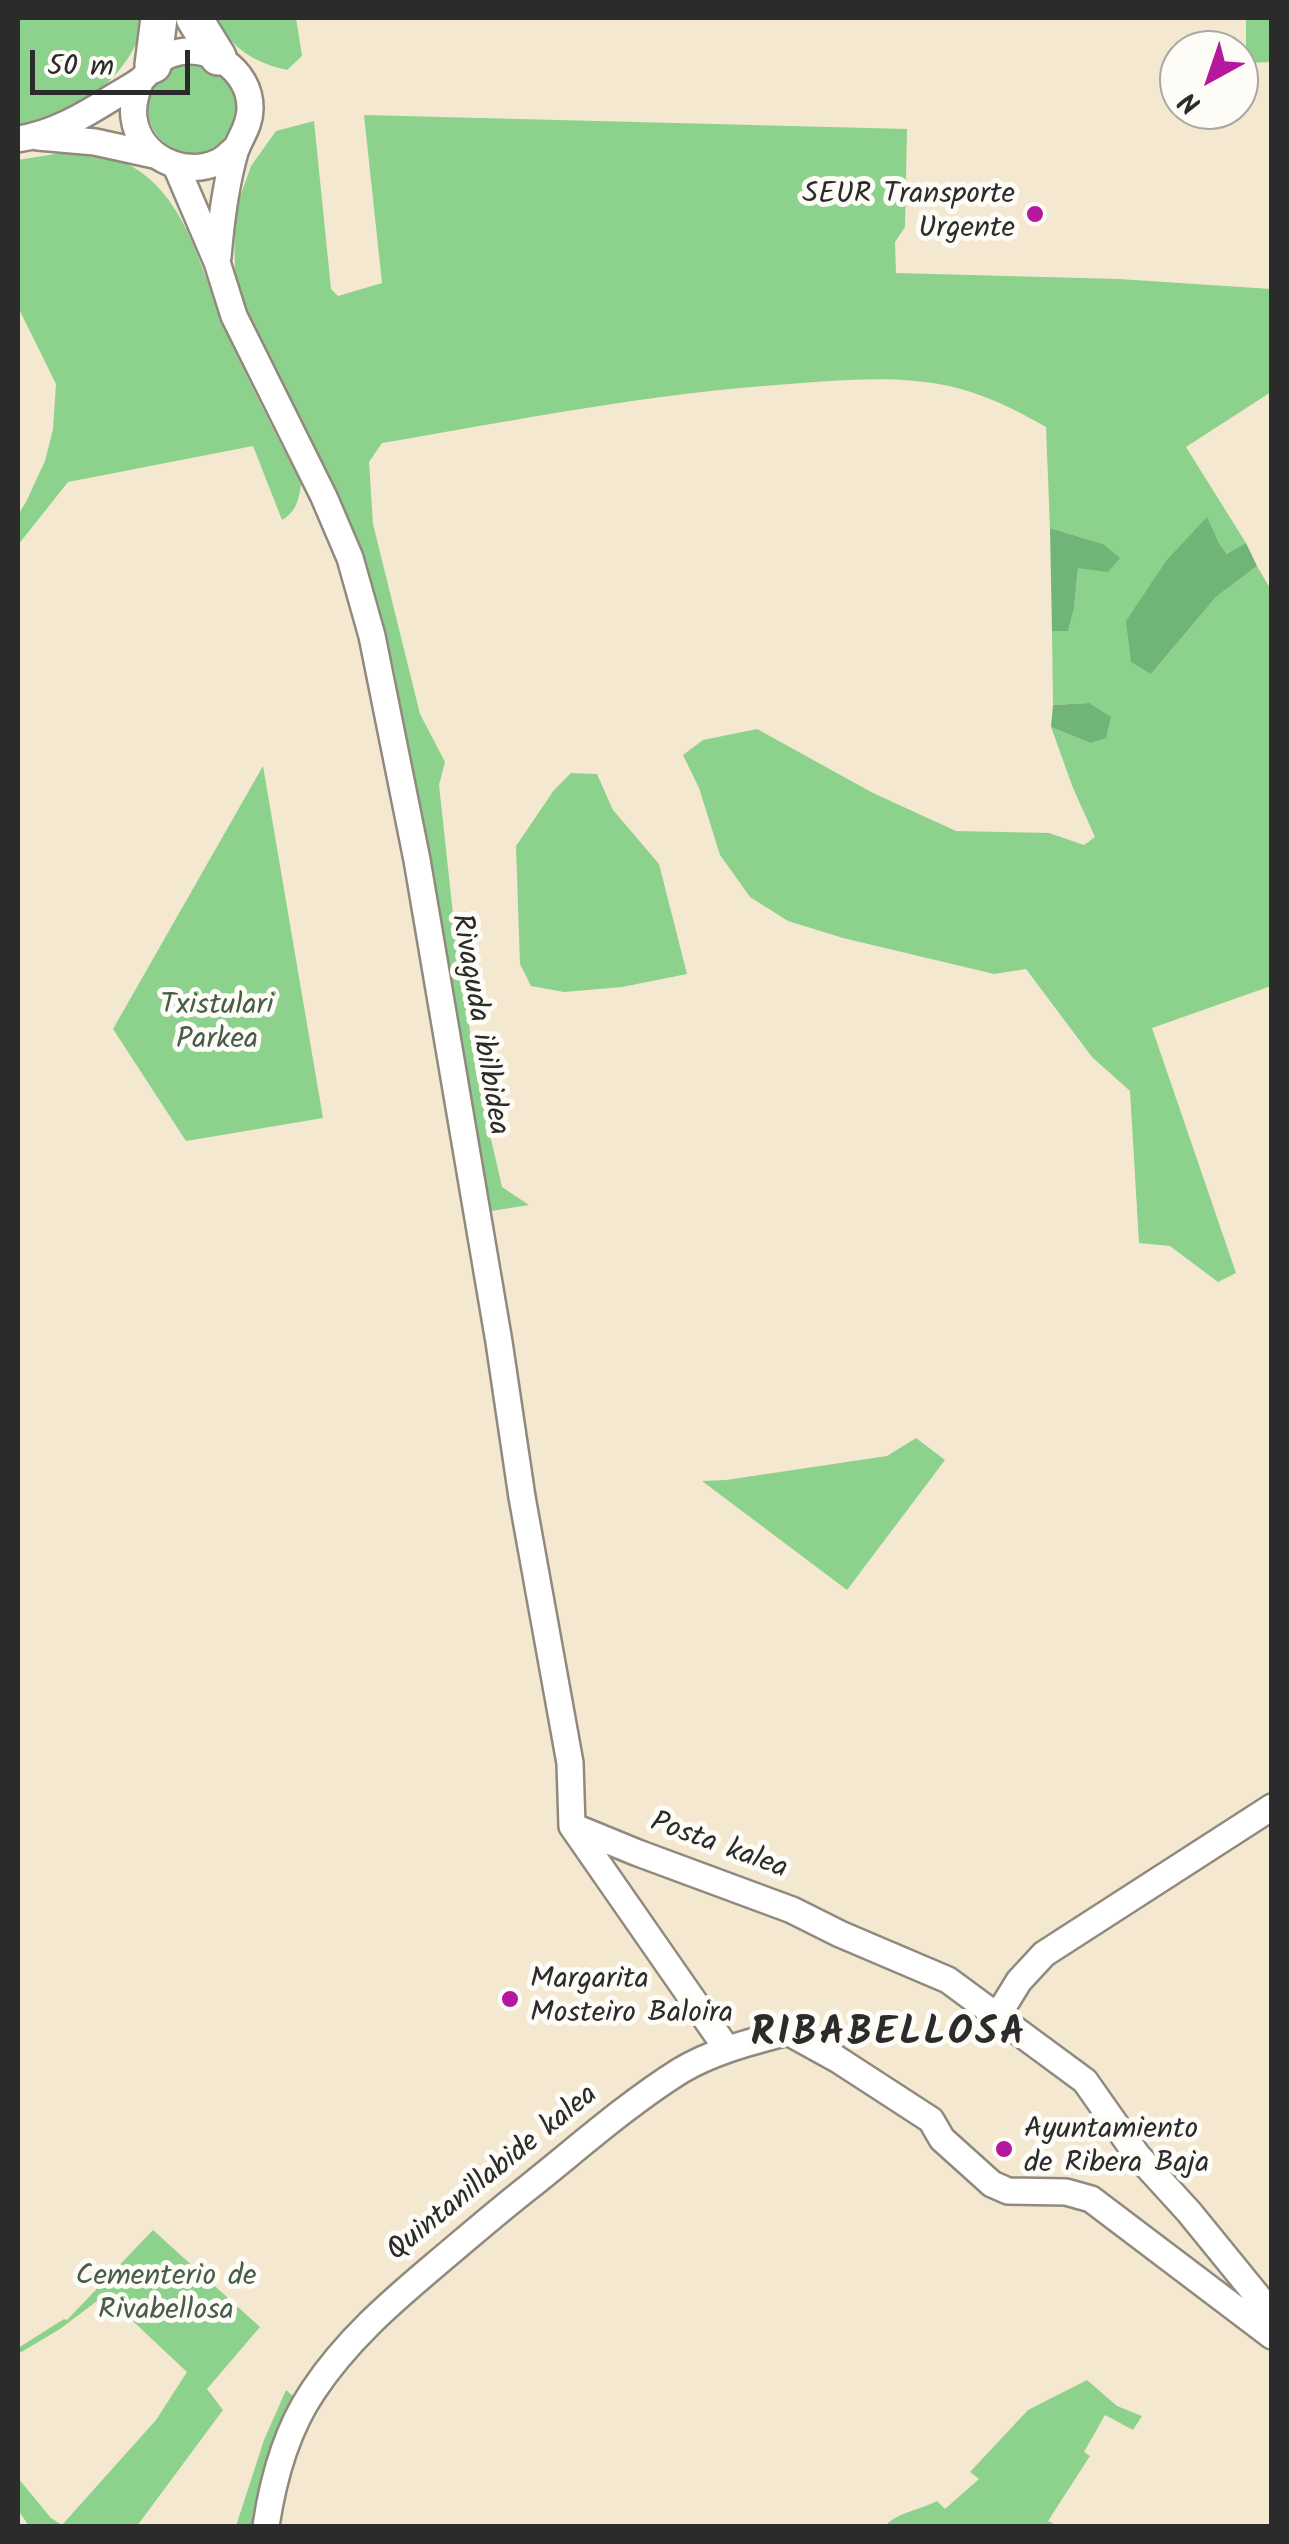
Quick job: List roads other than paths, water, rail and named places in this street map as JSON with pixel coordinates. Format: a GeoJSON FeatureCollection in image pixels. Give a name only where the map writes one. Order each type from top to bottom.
{"type":"FeatureCollection","features":[{"type":"Feature","properties":{"kind":"highway"},"geometry":{"type":"LineString","coordinates":[[147,72],[159,18]]}},
{"type":"Feature","properties":{"kind":"highway"},"geometry":{"type":"LineString","coordinates":[[194,18],[218,57]]}},
{"type":"Feature","properties":{"kind":"street"},"geometry":{"type":"LineString","coordinates":[[25,138],[86,113],[168,56],[184,51],[218,57],[235,70],[246,88],[250,108],[248,128],[237,148],[222,204],[217,262]]}},
{"type":"Feature","properties":{"kind":"street"},"geometry":{"type":"LineString","coordinates":[[147,72],[134,99],[134,120],[141,139],[165,160]]}},
{"type":"Feature","properties":{"kind":"street"},"geometry":{"type":"LineString","coordinates":[[25,138],[95,142],[198,168],[220,161],[237,148]]}},
{"type":"Feature","properties":{"kind":"street","name":"Rivaguda ibilbidea"},"geometry":{"type":"LineString","coordinates":[[165,160],[217,262],[234,316],[324,497],[350,558],[372,636],[417,860],[522,1498],[570,1763],[572,1826]]}},
{"type":"Feature","properties":{"kind":"street"},"geometry":{"type":"LineString","coordinates":[[998,2016],[1019,1981],[1044,1954],[1272,1807]]}},
{"type":"Feature","properties":{"kind":"street"},"geometry":{"type":"LineString","coordinates":[[572,1826],[727,2049]]}},
{"type":"Feature","properties":{"kind":"street","name":"Posta kalea"},"geometry":{"type":"LineString","coordinates":[[572,1826],[792,1910],[948,1980],[1086,2081],[1137,2155],[1190,2212],[1272,2314]]}},
{"type":"Feature","properties":{"kind":"street","name":"Quintanillabide kalea"},"geometry":{"type":"LineString","coordinates":[[266,2526],[291,2430],[313,2391],[380,2311],[499,2210],[622,2112],[682,2070],[727,2049],[788,2032],[931,2120],[942,2139],[992,2184],[1008,2191],[1066,2192],[1091,2199],[1272,2336]]}},
{"type":"Feature","properties":{"kind":"place","name":"SEUR Transporte Urgente"},"geometry":{"type":"Point","coordinates":[1035,214]}},
{"type":"Feature","properties":{"kind":"place","name":"Margarita Mosteiro Baloira"},"geometry":{"type":"Point","coordinates":[510,1999]}},
{"type":"Feature","properties":{"kind":"place","name":"Ayuntamiento de Ribera Baja"},"geometry":{"type":"Point","coordinates":[1004,2149]}},
{"type":"Feature","properties":{"kind":"district","name":"RIBABELLOSA"},"geometry":{"type":"Point","coordinates":[889,2037]}},
{"type":"Feature","properties":{"kind":"park label","name":"Txistulari Parkea"},"geometry":{"type":"Point","coordinates":[217,1025]}},
{"type":"Feature","properties":{"kind":"park label","name":"Cementerio de Rivabellosa"},"geometry":{"type":"Point","coordinates":[166,2296]}}]}
